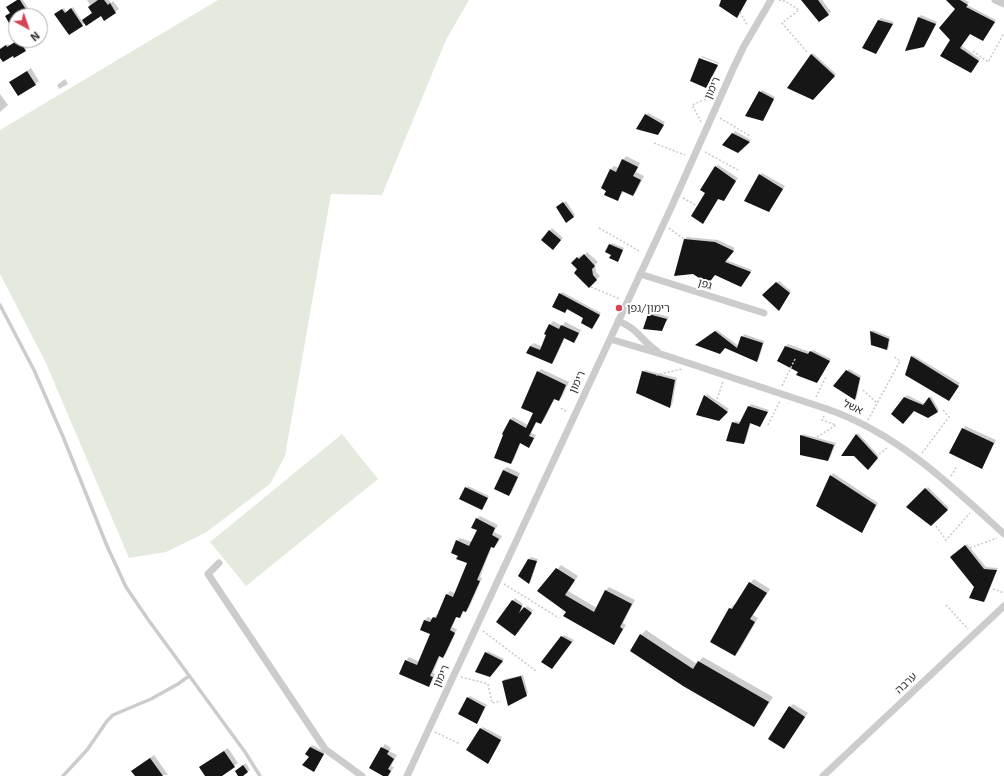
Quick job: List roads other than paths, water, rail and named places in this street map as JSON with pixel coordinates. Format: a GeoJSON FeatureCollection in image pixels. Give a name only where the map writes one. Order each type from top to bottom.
{"type":"FeatureCollection","features":[{"type":"Feature","properties":{"kind":"street","name":"רימון"},"geometry":{"type":"LineString","coordinates":[[407,776],[723,92],[751,34],[771,0]]}},
{"type":"Feature","properties":{"kind":"street"},"geometry":{"type":"LineString","coordinates":[[995,0],[1004,4]]}},
{"type":"Feature","properties":{"kind":"street","name":"גפן"},"geometry":{"type":"LineString","coordinates":[[640,274],[764,313]]}},
{"type":"Feature","properties":{"kind":"street","name":"אשל"},"geometry":{"type":"LineString","coordinates":[[618,321],[628,324],[655,350],[664,355]]}},
{"type":"Feature","properties":{"kind":"street","name":"אשל"},"geometry":{"type":"LineString","coordinates":[[610,339],[781,393],[827,409],[865,425],[891,440],[918,459],[947,482],[1004,534]]}},
{"type":"Feature","properties":{"kind":"street"},"geometry":{"type":"LineString","coordinates":[[219,563],[208,574],[238,620],[325,749],[362,776]]}},
{"type":"Feature","properties":{"kind":"street","name":"ערבה"},"geometry":{"type":"LineString","coordinates":[[823,776],[1004,606]]}},
{"type":"Feature","properties":{"kind":"lane"},"geometry":{"type":"LineString","coordinates":[[0,305],[34,370],[64,439],[107,546],[126,587],[245,752],[260,776]]}},
{"type":"Feature","properties":{"kind":"lane"},"geometry":{"type":"LineString","coordinates":[[63,776],[87,750],[107,721],[113,715],[151,700],[189,676]]}},
{"type":"Feature","properties":{"kind":"place","name":"רימון/גפן"},"geometry":{"type":"Point","coordinates":[619,308]}}]}
